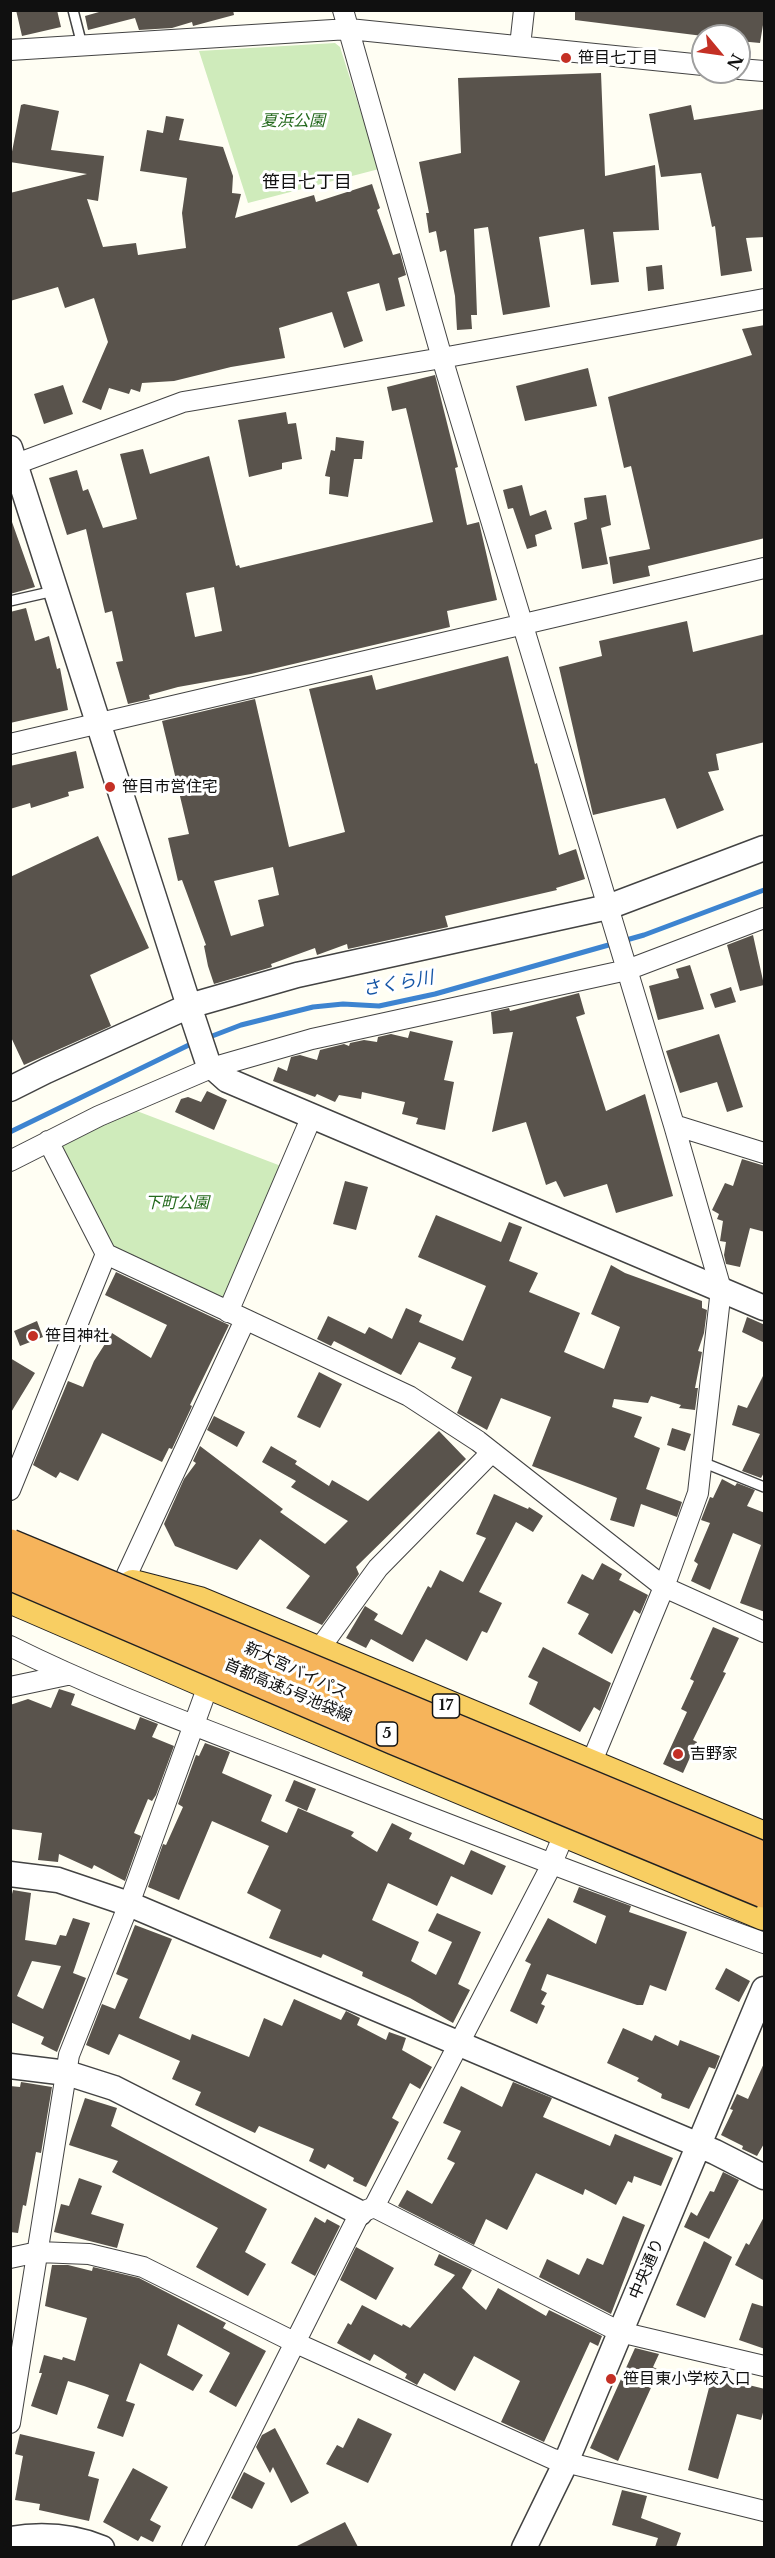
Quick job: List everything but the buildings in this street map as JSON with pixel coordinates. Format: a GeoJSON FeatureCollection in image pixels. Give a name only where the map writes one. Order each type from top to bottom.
{"type":"FeatureCollection","features":[{"type":"Feature","properties":{"kind":"highway","name":"新大宮バイパス"},"geometry":{"type":"LineString","coordinates":[[10,1535],[123,1583],[260,1655],[400,1719],[718,1857],[278,1681],[10,1583]]}},
{"type":"Feature","properties":{"kind":"highway","name":"首都高速5号池袋線"},"geometry":{"type":"LineString","coordinates":[[10,1546],[711,1838],[765,1858]]}},
{"type":"Feature","properties":{"kind":"highway","name":"首都高速5号池袋線"},"geometry":{"type":"LineString","coordinates":[[10,1573],[395,1738],[765,1891]]}},
{"type":"Feature","properties":{"kind":"highway","name":"17"},"geometry":{"type":"LineString","coordinates":[[123,1583],[199,1603],[765,1838]]}},
{"type":"Feature","properties":{"kind":"highway"},"geometry":{"type":"LineString","coordinates":[[10,1597],[209,1683],[765,1914]]}},
{"type":"Feature","properties":{"kind":"street"},"geometry":{"type":"LineString","coordinates":[[520,46],[524,10]]}},
{"type":"Feature","properties":{"kind":"street"},"geometry":{"type":"LineString","coordinates":[[346,20],[442,358],[674,1125],[721,1289],[698,1493],[664,1587],[590,1766]]}},
{"type":"Feature","properties":{"kind":"street"},"geometry":{"type":"LineString","coordinates":[[10,50],[346,20],[520,46],[691,64]]}},
{"type":"Feature","properties":{"kind":"street"},"geometry":{"type":"LineString","coordinates":[[765,298],[442,358],[183,402],[12,458],[209,1065],[227,1080],[765,1308]]}},
{"type":"Feature","properties":{"kind":"street"},"geometry":{"type":"LineString","coordinates":[[10,744],[765,568]]}},
{"type":"Feature","properties":{"kind":"street"},"geometry":{"type":"LineString","coordinates":[[10,1089],[191,1013],[297,975],[608,907],[765,848]]}},
{"type":"Feature","properties":{"kind":"street"},"geometry":{"type":"LineString","coordinates":[[10,1161],[99,1116],[209,1065],[625,962],[763,922]]}},
{"type":"Feature","properties":{"kind":"street"},"geometry":{"type":"LineString","coordinates":[[123,1583],[236,1316],[312,1116]]}},
{"type":"Feature","properties":{"kind":"street"},"geometry":{"type":"LineString","coordinates":[[674,1125],[765,1153]]}},
{"type":"Feature","properties":{"kind":"street"},"geometry":{"type":"LineString","coordinates":[[48,1142],[106,1254],[409,1396],[492,1452],[664,1587],[765,1632]]}},
{"type":"Feature","properties":{"kind":"street"},"geometry":{"type":"LineString","coordinates":[[10,1490],[106,1254]]}},
{"type":"Feature","properties":{"kind":"street"},"geometry":{"type":"LineString","coordinates":[[317,1652],[378,1568],[492,1452]]}},
{"type":"Feature","properties":{"kind":"street"},"geometry":{"type":"LineString","coordinates":[[10,1646],[68,1675],[194,1725],[551,1865],[765,1943]]}},
{"type":"Feature","properties":{"kind":"street"},"geometry":{"type":"LineString","coordinates":[[10,1687],[68,1675]]}},
{"type":"Feature","properties":{"kind":"street"},"geometry":{"type":"LineString","coordinates":[[10,2423],[69,2055],[129,1904],[209,1683]]}},
{"type":"Feature","properties":{"kind":"street"},"geometry":{"type":"LineString","coordinates":[[192,2547],[296,2343],[460,2043],[551,1865],[565,1832]]}},
{"type":"Feature","properties":{"kind":"street"},"geometry":{"type":"LineString","coordinates":[[10,1874],[58,1880],[129,1904],[700,2146],[765,2177]]}},
{"type":"Feature","properties":{"kind":"street","name":"中央通り"},"geometry":{"type":"LineString","coordinates":[[524,2547],[566,2462],[765,1989]]}},
{"type":"Feature","properties":{"kind":"street"},"geometry":{"type":"LineString","coordinates":[[10,2066],[67,2073],[129,2094],[620,2332],[765,2366]]}},
{"type":"Feature","properties":{"kind":"street"},"geometry":{"type":"LineString","coordinates":[[10,2258],[38,2252],[89,2254],[143,2267],[296,2343],[553,2459],[765,2511]]}},
{"type":"Feature","properties":{"kind":"street"},"geometry":{"type":"LineString","coordinates":[[10,2539],[38,2536],[58,2537],[102,2547]]}},
{"type":"Feature","properties":{"kind":"lane"},"geometry":{"type":"LineString","coordinates":[[73,10],[82,45]]}},
{"type":"Feature","properties":{"kind":"lane"},"geometry":{"type":"LineString","coordinates":[[10,600],[56,590]]}},
{"type":"Feature","properties":{"kind":"lane"},"geometry":{"type":"LineString","coordinates":[[702,1462],[765,1487]]}},
{"type":"Feature","properties":{"kind":"green space","name":"夏浜公園"},"geometry":{"type":"Polygon","coordinates":[[[335,43],[340,47],[379,169],[248,203],[199,51],[335,43]]]}},
{"type":"Feature","properties":{"kind":"green space","name":"下町公園"},"geometry":{"type":"Polygon","coordinates":[[[129,1108],[281,1166],[222,1303],[110,1252],[57,1142],[129,1108]]]}},
{"type":"Feature","properties":{"kind":"waterway","name":"さくら川"},"geometry":{"type":"LineString","coordinates":[[207,1038],[241,1025],[313,1007],[343,1004],[379,1006],[435,994],[644,935],[764,890]]}},
{"type":"Feature","properties":{"kind":"waterway","name":"さくら川"},"geometry":{"type":"LineString","coordinates":[[10,1132],[195,1042]]}},
{"type":"Feature","properties":{"kind":"place","name":"笹目七丁目"},"geometry":{"type":"Point","coordinates":[566,58]}},
{"type":"Feature","properties":{"kind":"place","name":"笹目市営住宅"},"geometry":{"type":"Point","coordinates":[110,787]}},
{"type":"Feature","properties":{"kind":"place","name":"笹目神社"},"geometry":{"type":"Point","coordinates":[33,1336]}},
{"type":"Feature","properties":{"kind":"place","name":"吉野家"},"geometry":{"type":"Point","coordinates":[678,1754]}},
{"type":"Feature","properties":{"kind":"place","name":"笹目東小学校入口"},"geometry":{"type":"Point","coordinates":[611,2379]}},
{"type":"Feature","properties":{"kind":"district","name":"笹目七丁目"},"geometry":{"type":"Point","coordinates":[307,183]}}]}
